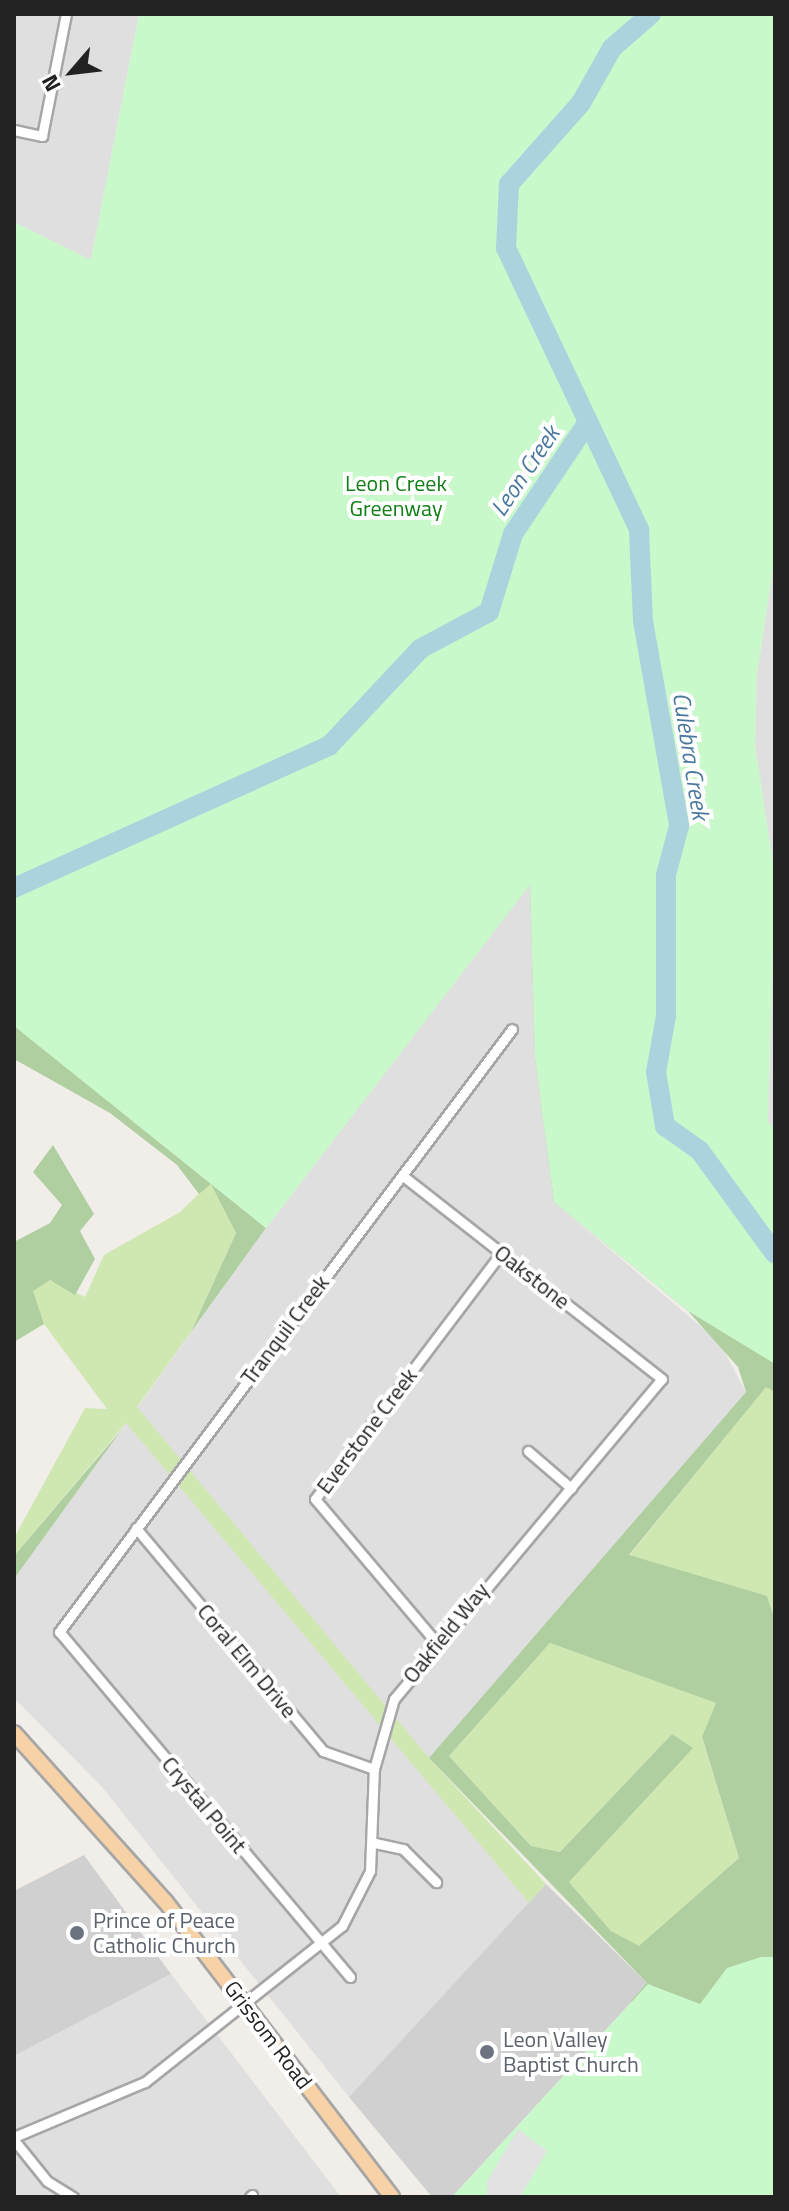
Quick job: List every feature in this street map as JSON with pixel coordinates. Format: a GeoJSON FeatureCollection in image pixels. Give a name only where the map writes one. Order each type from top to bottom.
{"type":"FeatureCollection","features":[{"type":"Feature","properties":{"kind":"main road","name":"Grissom Road"},"geometry":{"type":"LineString","coordinates":[[14,1733],[102,1825],[392,2197]]}},
{"type":"Feature","properties":{"kind":"street"},"geometry":{"type":"LineString","coordinates":[[14,130],[42,136],[66,14]]}},
{"type":"Feature","properties":{"kind":"street","name":"Tranquil Creek"},"geometry":{"type":"LineString","coordinates":[[59,1632],[512,1029]]}},
{"type":"Feature","properties":{"kind":"street","name":"Oakstone"},"geometry":{"type":"LineString","coordinates":[[402,1175],[662,1379]]}},
{"type":"Feature","properties":{"kind":"street","name":"Everstone Creek"},"geometry":{"type":"LineString","coordinates":[[435,1641],[315,1499],[501,1253]]}},
{"type":"Feature","properties":{"kind":"street","name":"Oakfield Way"},"geometry":{"type":"LineString","coordinates":[[14,2138],[132,2090],[246,2007],[322,1945],[353,1912],[375,1843],[374,1769],[394,1699],[435,1641],[571,1488],[662,1379]]}},
{"type":"Feature","properties":{"kind":"street"},"geometry":{"type":"LineString","coordinates":[[528,1451],[571,1488]]}},
{"type":"Feature","properties":{"kind":"street","name":"Coral Elm Drive"},"geometry":{"type":"LineString","coordinates":[[136,1528],[323,1751],[374,1769]]}},
{"type":"Feature","properties":{"kind":"street","name":"Crystal Point"},"geometry":{"type":"LineString","coordinates":[[59,1632],[350,1977]]}},
{"type":"Feature","properties":{"kind":"street"},"geometry":{"type":"LineString","coordinates":[[375,1843],[403,1849],[436,1882]]}},
{"type":"Feature","properties":{"kind":"street"},"geometry":{"type":"LineString","coordinates":[[14,2138],[47,2181],[73,2197]]}},
{"type":"Feature","properties":{"kind":"shaded area"},"geometry":{"type":"Polygon","coordinates":[[[14,14],[139,14],[91,260],[14,222],[14,14]]]}},
{"type":"Feature","properties":{"kind":"shaded area"},"geometry":{"type":"Polygon","coordinates":[[[775,557],[775,877],[755,745],[757,673],[775,557]]]}},
{"type":"Feature","properties":{"kind":"shaded area"},"geometry":{"type":"Polygon","coordinates":[[[775,877],[775,1129],[768,1123],[775,877]]]}},
{"type":"Feature","properties":{"kind":"shaded area"},"geometry":{"type":"Polygon","coordinates":[[[530,884],[535,1058],[554,1202],[719,1342],[746,1392],[420,1769],[529,1903],[349,2097],[102,1787],[14,1698],[14,1579],[266,1228],[530,884]]]}},
{"type":"Feature","properties":{"kind":"shaded area","name":"Prince of Peace Catholic Church"},"geometry":{"type":"Polygon","coordinates":[[[84,1855],[171,1974],[14,2056],[14,1891],[84,1855]]]}},
{"type":"Feature","properties":{"kind":"shaded area","name":"Leon Valley Baptist Church"},"geometry":{"type":"Polygon","coordinates":[[[546,1884],[648,1984],[452,2197],[432,2197],[349,2097],[546,1884]]]}},
{"type":"Feature","properties":{"kind":"shaded area"},"geometry":{"type":"Polygon","coordinates":[[[171,1974],[341,2197],[14,2197],[14,2056],[171,1974]]]}},
{"type":"Feature","properties":{"kind":"shaded area"},"geometry":{"type":"Polygon","coordinates":[[[518,2129],[547,2151],[520,2197],[487,2197],[487,2181],[518,2129]]]}},
{"type":"Feature","properties":{"kind":"green space","name":"Leon Creek Greenway"},"geometry":{"type":"Polygon","coordinates":[[[139,14],[775,14],[775,557],[757,673],[755,745],[775,877],[768,1122],[775,1129],[775,1364],[688,1311],[554,1202],[535,1058],[530,885],[266,1228],[14,1026],[14,222],[91,260],[139,14]]]}},
{"type":"Feature","properties":{"kind":"green space"},"geometry":{"type":"Polygon","coordinates":[[[468,721],[775,1294],[775,1392],[766,1387],[629,1555],[767,1596],[775,1620],[775,2157],[631,2001],[647,1983],[429,1758],[746,1392],[738,1367],[688,1311],[554,1202],[535,1058],[530,885],[118,1109],[266,1228],[191,1332],[236,1233],[211,1184],[199,1194],[177,1165],[110,1113],[14,1059],[14,944],[468,721]],[[550,1643],[449,1756],[531,1846],[560,1852],[672,1734],[693,1748],[569,1882],[611,1931],[639,1946],[739,1858],[702,1737],[716,1703],[550,1643]]]}},
{"type":"Feature","properties":{"kind":"green space"},"geometry":{"type":"Polygon","coordinates":[[[53,1145],[94,1214],[80,1231],[95,1259],[75,1295],[50,1280],[33,1291],[44,1324],[14,1342],[14,1242],[50,1223],[62,1205],[33,1172],[53,1145]]]}},
{"type":"Feature","properties":{"kind":"green space"},"geometry":{"type":"Polygon","coordinates":[[[210,1183],[213,1186],[236,1233],[191,1332],[137,1407],[429,1758],[546,1884],[529,1903],[126,1423],[14,1556],[14,1538],[85,1408],[107,1409],[44,1324],[32,1291],[49,1280],[85,1297],[104,1255],[180,1212],[210,1183]]]}},
{"type":"Feature","properties":{"kind":"green space"},"geometry":{"type":"Polygon","coordinates":[[[766,1386],[775,1392],[775,1620],[767,1596],[629,1556],[766,1386]]]}},
{"type":"Feature","properties":{"kind":"green space"},"geometry":{"type":"Polygon","coordinates":[[[122,1429],[14,1579],[14,1556],[122,1429]]]}},
{"type":"Feature","properties":{"kind":"green space"},"geometry":{"type":"Polygon","coordinates":[[[550,1643],[717,1703],[702,1738],[739,1858],[639,1947],[611,1931],[569,1882],[692,1748],[672,1734],[560,1852],[531,1846],[449,1756],[550,1643]]]}},
{"type":"Feature","properties":{"kind":"green space"},"geometry":{"type":"Polygon","coordinates":[[[761,1957],[775,1957],[775,2197],[452,2197],[648,1984],[700,2004],[727,1968],[761,1957]]]}},
{"type":"Feature","properties":{"kind":"waterway","name":"Culebra Creek"},"geometry":{"type":"LineString","coordinates":[[651,14],[612,48],[581,103],[509,184],[506,248],[639,530],[643,621],[679,826],[666,875],[666,1016],[656,1072],[665,1126],[700,1151],[775,1254]]}},
{"type":"Feature","properties":{"kind":"waterway","name":"Leon Creek"},"geometry":{"type":"LineString","coordinates":[[14,888],[329,746],[420,649],[489,612],[513,534],[586,425]]}},
{"type":"Feature","properties":{"kind":"place","name":"Prince of Peace Catholic Church"},"geometry":{"type":"Point","coordinates":[77,1933]}},
{"type":"Feature","properties":{"kind":"place","name":"Leon Valley Baptist Church"},"geometry":{"type":"Point","coordinates":[487,2052]}}]}
